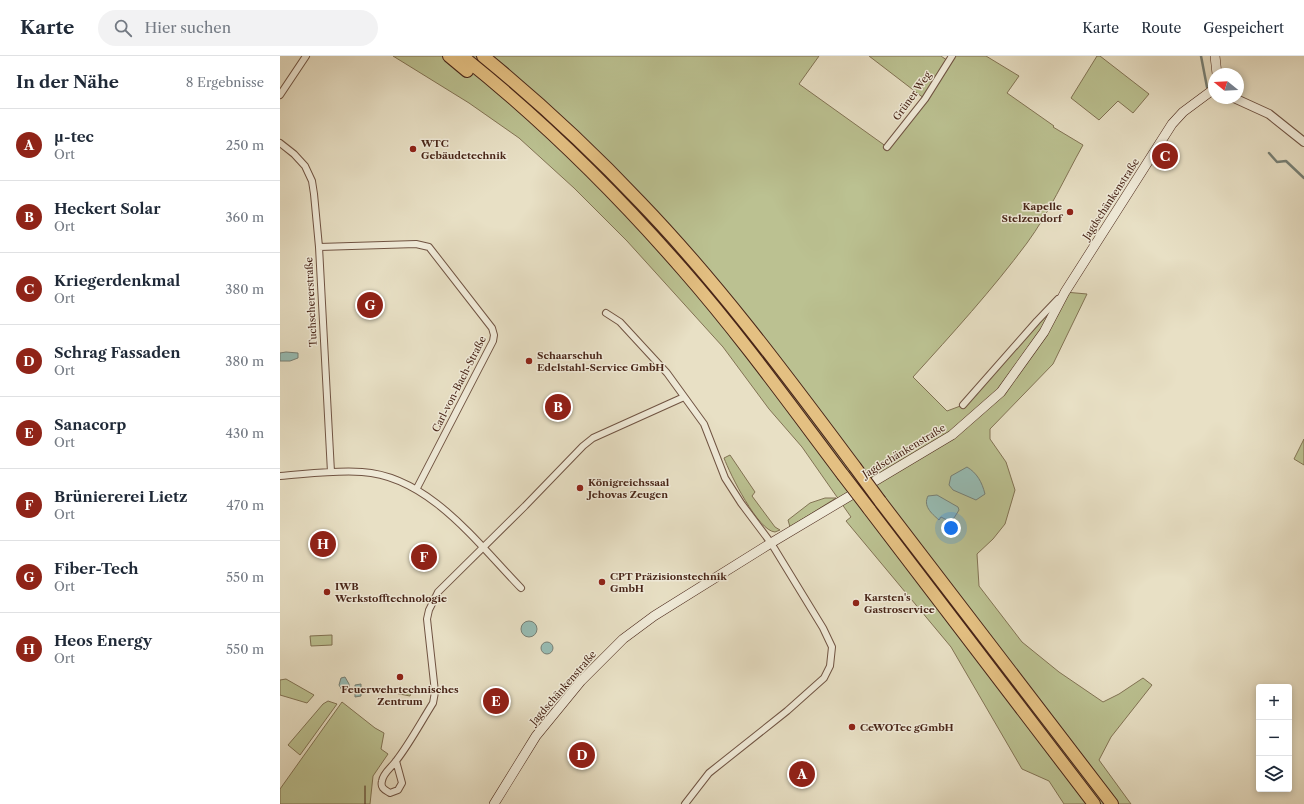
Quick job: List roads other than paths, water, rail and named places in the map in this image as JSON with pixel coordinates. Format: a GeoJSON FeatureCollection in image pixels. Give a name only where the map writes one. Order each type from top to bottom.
{"type":"FeatureCollection","features":[{"type":"Feature","properties":{"kind":"highway"},"geometry":{"type":"LineString","coordinates":[[449,56],[495,92],[514,100]]}},
{"type":"Feature","properties":{"kind":"highway"},"geometry":{"type":"LineString","coordinates":[[462,56],[514,100],[568,150],[622,204],[683,271],[748,351],[1094,804]]}},
{"type":"Feature","properties":{"kind":"highway"},"geometry":{"type":"LineString","coordinates":[[482,56],[575,136],[640,202],[696,264],[747,327],[855,467],[1112,804]]}},
{"type":"Feature","properties":{"kind":"main road"},"geometry":{"type":"LineString","coordinates":[[1215,56],[1216,68]]}},
{"type":"Feature","properties":{"kind":"main road","name":"Jagdschänkenstraße"},"geometry":{"type":"LineString","coordinates":[[494,804],[536,736],[600,661],[623,639],[654,616],[771,543],[952,436],[1001,392],[1044,332],[1065,292],[1172,124],[1183,112],[1208,94]]}},
{"type":"Feature","properties":{"kind":"street"},"geometry":{"type":"LineString","coordinates":[[280,94],[306,56]]}},
{"type":"Feature","properties":{"kind":"street","name":"Grüner Weg"},"geometry":{"type":"LineString","coordinates":[[887,147],[925,98],[952,56]]}},
{"type":"Feature","properties":{"kind":"street"},"geometry":{"type":"LineString","coordinates":[[1244,103],[1269,114],[1304,142]]}},
{"type":"Feature","properties":{"kind":"street","name":"Tuchschererstraße"},"geometry":{"type":"LineString","coordinates":[[280,143],[294,154],[304,166],[312,181],[319,247],[331,472]]}},
{"type":"Feature","properties":{"kind":"street","name":"Carl-von-Bach-Straße"},"geometry":{"type":"LineString","coordinates":[[319,247],[416,244],[429,247],[492,328],[494,335],[492,341],[417,488]]}},
{"type":"Feature","properties":{"kind":"street","name":"Jagdschänkenstraße"},"geometry":{"type":"LineString","coordinates":[[963,404],[1065,292]]}},
{"type":"Feature","properties":{"kind":"street"},"geometry":{"type":"LineString","coordinates":[[606,313],[620,322],[667,373],[704,424],[726,478],[741,503],[771,543],[826,633],[832,647],[830,666],[824,678],[757,736],[709,773],[685,804]]}},
{"type":"Feature","properties":{"kind":"street"},"geometry":{"type":"LineString","coordinates":[[396,761],[402,783],[398,790],[390,793],[384,790],[382,781],[386,772],[396,761],[434,703],[435,692],[427,620],[431,605],[438,592],[583,446],[593,438],[684,397]]}},
{"type":"Feature","properties":{"kind":"street"},"geometry":{"type":"LineString","coordinates":[[280,476],[331,472],[363,472],[384,476],[417,488],[440,506],[521,588]]}},
{"type":"Feature","properties":{"kind":"water"},"geometry":{"type":"Polygon","coordinates":[[[280,353],[298,353],[298,358],[290,361],[280,361],[280,353]]]}},
{"type":"Feature","properties":{"kind":"water"},"geometry":{"type":"Polygon","coordinates":[[[967,467],[979,478],[985,494],[976,500],[953,490],[949,485],[951,476],[967,467]]]}},
{"type":"Feature","properties":{"kind":"water"},"geometry":{"type":"Polygon","coordinates":[[[937,495],[958,507],[959,510],[954,518],[949,521],[941,517],[939,520],[927,506],[926,503],[928,496],[937,495]]]}},
{"type":"Feature","properties":{"kind":"water"},"geometry":{"type":"Polygon","coordinates":[[[526,621],[532,621],[537,626],[535,635],[532,637],[526,637],[521,632],[521,626],[526,621]]]}},
{"type":"Feature","properties":{"kind":"water"},"geometry":{"type":"Polygon","coordinates":[[[549,642],[552,643],[552,653],[545,654],[542,653],[541,646],[542,643],[549,642]]]}},
{"type":"Feature","properties":{"kind":"water"},"geometry":{"type":"Polygon","coordinates":[[[345,677],[349,684],[349,692],[342,690],[339,685],[341,678],[345,677]]]}},
{"type":"Feature","properties":{"kind":"water"},"geometry":{"type":"Polygon","coordinates":[[[361,684],[361,696],[355,697],[355,685],[361,684]]]}},
{"type":"Feature","properties":{"kind":"waterway"},"geometry":{"type":"LineString","coordinates":[[1201,56],[1207,87]]}},
{"type":"Feature","properties":{"kind":"waterway"},"geometry":{"type":"LineString","coordinates":[[1269,153],[1277,162],[1286,161],[1304,178]]}},
{"type":"Feature","properties":{"kind":"tram line"},"geometry":{"type":"LineString","coordinates":[[365,786],[365,804]]}},
{"type":"Feature","properties":{"kind":"place","name":"WTC Gebäudetechnik"},"geometry":{"type":"Point","coordinates":[413,149]}},
{"type":"Feature","properties":{"kind":"place","name":"Kriegerdenkmal"},"geometry":{"type":"Point","coordinates":[1165,156]}},
{"type":"Feature","properties":{"kind":"place","name":"Kapelle Stelzendorf"},"geometry":{"type":"Point","coordinates":[1070,212]}},
{"type":"Feature","properties":{"kind":"place","name":"Fiber-Tech"},"geometry":{"type":"Point","coordinates":[370,305]}},
{"type":"Feature","properties":{"kind":"place","name":"Schaarschuh Edelstahl-Service GmbH"},"geometry":{"type":"Point","coordinates":[529,361]}},
{"type":"Feature","properties":{"kind":"place","name":"Heckert Solar"},"geometry":{"type":"Point","coordinates":[558,407]}},
{"type":"Feature","properties":{"kind":"place","name":"Königreichssaal Jehovas Zeugen"},"geometry":{"type":"Point","coordinates":[580,488]}},
{"type":"Feature","properties":{"kind":"place","name":"Heos Energy"},"geometry":{"type":"Point","coordinates":[323,544]}},
{"type":"Feature","properties":{"kind":"place","name":"Brüniererei Lietz"},"geometry":{"type":"Point","coordinates":[424,557]}},
{"type":"Feature","properties":{"kind":"place","name":"CPT Präzisionstechnik GmbH"},"geometry":{"type":"Point","coordinates":[602,582]}},
{"type":"Feature","properties":{"kind":"place","name":"IWB Werkstofftechnologie"},"geometry":{"type":"Point","coordinates":[327,592]}},
{"type":"Feature","properties":{"kind":"place","name":"Karsten's Gastroservice"},"geometry":{"type":"Point","coordinates":[856,603]}},
{"type":"Feature","properties":{"kind":"place","name":"Feuerwehrtechnisches Zentrum"},"geometry":{"type":"Point","coordinates":[400,677]}},
{"type":"Feature","properties":{"kind":"place","name":"Sanacorp"},"geometry":{"type":"Point","coordinates":[496,701]}},
{"type":"Feature","properties":{"kind":"place","name":"CeWOTec gGmbH"},"geometry":{"type":"Point","coordinates":[852,727]}},
{"type":"Feature","properties":{"kind":"place","name":"Schrag Fassaden"},"geometry":{"type":"Point","coordinates":[582,755]}},
{"type":"Feature","properties":{"kind":"place","name":"µ-tec"},"geometry":{"type":"Point","coordinates":[802,774]}}]}
